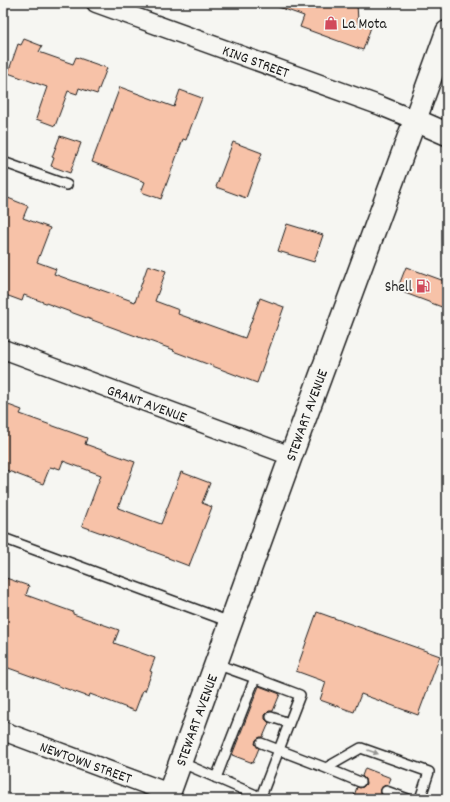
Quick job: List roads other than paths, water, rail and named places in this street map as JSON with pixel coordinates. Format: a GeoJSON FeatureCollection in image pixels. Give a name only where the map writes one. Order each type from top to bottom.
{"type":"FeatureCollection","features":[{"type":"Feature","properties":{"kind":"main road","name":"STEWART AVENUE"},"geometry":{"type":"LineString","coordinates":[[168,796],[230,622],[447,32]]}},
{"type":"Feature","properties":{"kind":"main road"},"geometry":{"type":"LineString","coordinates":[[415,120],[447,134]]}},
{"type":"Feature","properties":{"kind":"street","name":"KING STREET"},"geometry":{"type":"LineString","coordinates":[[96,3],[381,106],[415,120]]}},
{"type":"Feature","properties":{"kind":"street","name":"GRANT AVENUE"},"geometry":{"type":"LineString","coordinates":[[3,350],[291,456]]}},
{"type":"Feature","properties":{"kind":"street","name":"NEWTOWN STREET"},"geometry":{"type":"LineString","coordinates":[[3,731],[168,796]]}},
{"type":"Feature","properties":{"kind":"lane"},"geometry":{"type":"LineString","coordinates":[[3,162],[67,185]]}},
{"type":"Feature","properties":{"kind":"lane"},"geometry":{"type":"LineString","coordinates":[[3,538],[230,622]]}},
{"type":"Feature","properties":{"kind":"lane"},"geometry":{"type":"LineString","coordinates":[[180,762],[261,798],[300,695],[216,664]]}},
{"type":"Feature","properties":{"kind":"lane"},"geometry":{"type":"LineString","coordinates":[[216,778],[247,709],[255,678]]}},
{"type":"Feature","properties":{"kind":"lane"},"geometry":{"type":"LineString","coordinates":[[271,717],[289,723]]}},
{"type":"Feature","properties":{"kind":"lane"},"geometry":{"type":"LineString","coordinates":[[261,743],[360,782]]}},
{"type":"Feature","properties":{"kind":"lane"},"geometry":{"type":"LineString","coordinates":[[326,768],[361,748],[428,772],[420,799]]}},
{"type":"Feature","properties":{"kind":"lane"},"geometry":{"type":"LineString","coordinates":[[386,791],[408,799]]}},
{"type":"Feature","properties":{"kind":"place","name":"La Mota"},"geometry":{"type":"Point","coordinates":[331,23]}},
{"type":"Feature","properties":{"kind":"place","name":"Shell"},"geometry":{"type":"Point","coordinates":[423,286]}}]}
